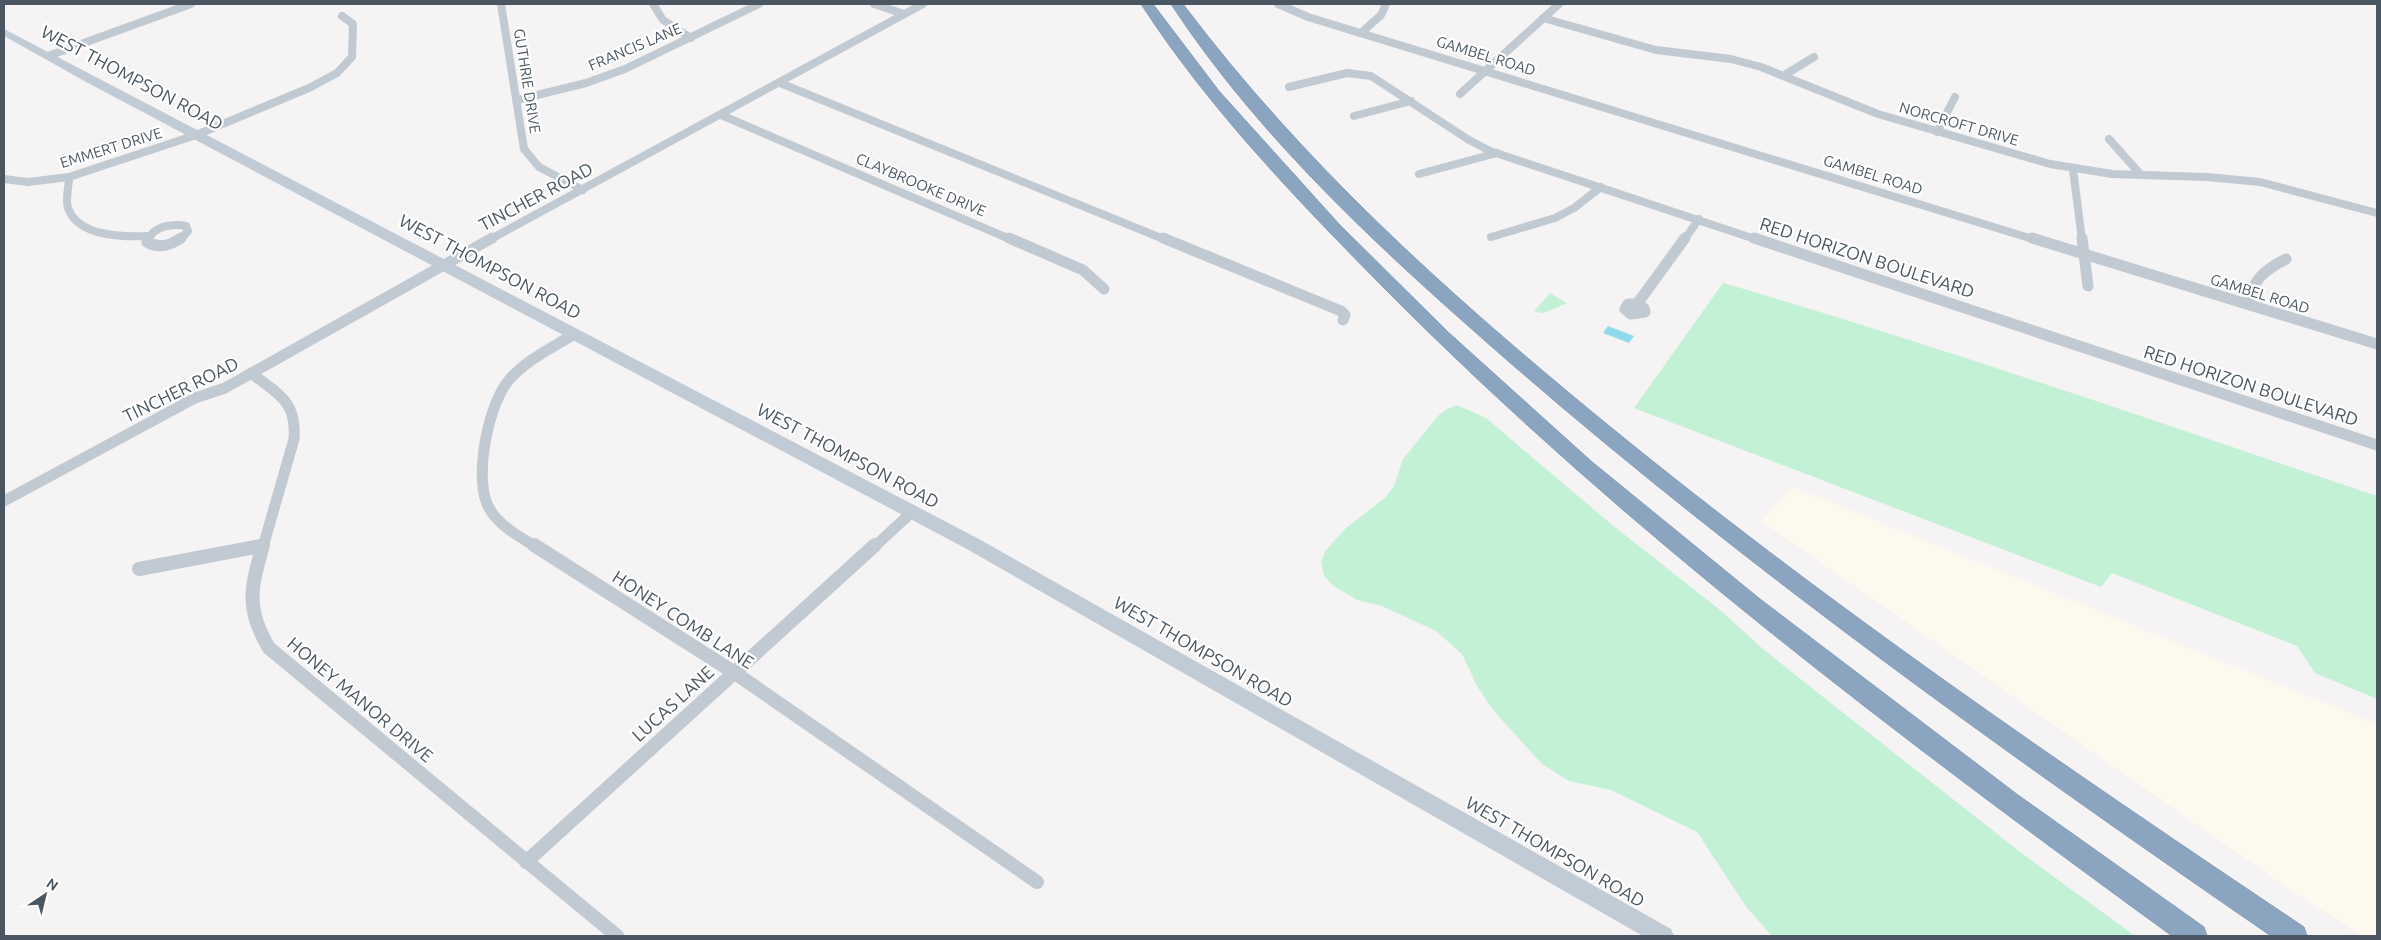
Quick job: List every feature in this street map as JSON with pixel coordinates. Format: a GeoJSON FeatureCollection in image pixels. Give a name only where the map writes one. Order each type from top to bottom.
{"type":"FeatureCollection","features":[{"type":"Feature","properties":{"kind":"highway"},"geometry":{"type":"LineString","coordinates":[[1147,4],[1214,94],[1333,227],[1442,336],[1584,466],[1752,605],[2010,804],[2194,936]]}},
{"type":"Feature","properties":{"kind":"highway"},"geometry":{"type":"LineString","coordinates":[[1177,4],[1243,90],[1344,199],[1437,288],[1573,407],[1745,545],[1900,662],[2077,788],[2294,936]]}},
{"type":"Feature","properties":{"kind":"main road","name":"WEST THOMPSON ROAD"},"geometry":{"type":"LineString","coordinates":[[4,32],[971,543],[1662,936]]}},
{"type":"Feature","properties":{"kind":"street"},"geometry":{"type":"LineString","coordinates":[[48,56],[191,4]]}},
{"type":"Feature","properties":{"kind":"street","name":"GUTHRIE DRIVE"},"geometry":{"type":"LineString","coordinates":[[501,4],[523,145],[529,156],[539,167],[582,190]]}},
{"type":"Feature","properties":{"kind":"street"},"geometry":{"type":"LineString","coordinates":[[653,4],[656,13],[674,30],[691,38]]}},
{"type":"Feature","properties":{"kind":"street","name":"FRANCIS LANE"},"geometry":{"type":"LineString","coordinates":[[517,100],[586,83],[626,69],[759,4]]}},
{"type":"Feature","properties":{"kind":"street"},"geometry":{"type":"LineString","coordinates":[[874,4],[904,14]]}},
{"type":"Feature","properties":{"kind":"street","name":"TINCHER ROAD"},"geometry":{"type":"LineString","coordinates":[[4,501],[194,398],[221,389],[251,373],[444,265],[924,4]]}},
{"type":"Feature","properties":{"kind":"street","name":"GAMBEL ROAD"},"geometry":{"type":"LineString","coordinates":[[1278,4],[1308,17],[2377,344]]}},
{"type":"Feature","properties":{"kind":"street"},"geometry":{"type":"LineString","coordinates":[[1360,33],[1381,15],[1386,4]]}},
{"type":"Feature","properties":{"kind":"street"},"geometry":{"type":"LineString","coordinates":[[1460,94],[1559,4]]}},
{"type":"Feature","properties":{"kind":"street","name":"EMMERT DRIVE"},"geometry":{"type":"LineString","coordinates":[[4,178],[28,182],[69,177],[196,135],[337,73],[352,57],[353,24],[342,16]]}},
{"type":"Feature","properties":{"kind":"street","name":"NORCROFT DRIVE"},"geometry":{"type":"LineString","coordinates":[[1543,18],[1651,48],[1731,59],[1761,67],[1869,111],[1937,132],[2073,169],[2141,176],[2207,177],[2260,182],[2377,213]]}},
{"type":"Feature","properties":{"kind":"street"},"geometry":{"type":"LineString","coordinates":[[1783,76],[1814,57]]}},
{"type":"Feature","properties":{"kind":"street","name":"RED HORIZON BOULEVARD"},"geometry":{"type":"LineString","coordinates":[[1289,87],[1347,73],[1375,78],[1469,140],[1497,153],[2377,444]]}},
{"type":"Feature","properties":{"kind":"street"},"geometry":{"type":"LineString","coordinates":[[780,82],[1341,311],[1345,315],[1343,320]]}},
{"type":"Feature","properties":{"kind":"street"},"geometry":{"type":"LineString","coordinates":[[1937,132],[1955,97]]}},
{"type":"Feature","properties":{"kind":"street"},"geometry":{"type":"LineString","coordinates":[[1354,116],[1411,102]]}},
{"type":"Feature","properties":{"kind":"street","name":"CLAYBROOKE DRIVE"},"geometry":{"type":"LineString","coordinates":[[721,115],[1083,270],[1104,289]]}},
{"type":"Feature","properties":{"kind":"street"},"geometry":{"type":"LineString","coordinates":[[2109,139],[2141,176]]}},
{"type":"Feature","properties":{"kind":"street"},"geometry":{"type":"LineString","coordinates":[[1419,174],[1497,153]]}},
{"type":"Feature","properties":{"kind":"street"},"geometry":{"type":"LineString","coordinates":[[2073,169],[2088,286]]}},
{"type":"Feature","properties":{"kind":"street"},"geometry":{"type":"LineString","coordinates":[[69,177],[67,206],[77,222],[84,227],[109,234],[148,236]]}},
{"type":"Feature","properties":{"kind":"street"},"geometry":{"type":"LineString","coordinates":[[1491,237],[1555,218],[1574,208],[1601,187]]}},
{"type":"Feature","properties":{"kind":"street"},"geometry":{"type":"LineString","coordinates":[[1637,304],[1699,219]]}},
{"type":"Feature","properties":{"kind":"street"},"geometry":{"type":"LineString","coordinates":[[2247,304],[2251,286],[2259,275],[2286,259]]}},
{"type":"Feature","properties":{"kind":"street","name":"HONEY COMB LANE"},"geometry":{"type":"LineString","coordinates":[[574,334],[519,370],[497,397],[492,412],[482,480],[484,500],[490,511],[508,529],[734,673],[1036,882]]}},
{"type":"Feature","properties":{"kind":"street","name":"HONEY MANOR DRIVE"},"geometry":{"type":"LineString","coordinates":[[251,373],[292,407],[296,424],[294,439],[261,546],[252,583],[251,607],[257,629],[269,648],[617,936]]}},
{"type":"Feature","properties":{"kind":"street","name":"LUCAS LANE"},"geometry":{"type":"LineString","coordinates":[[526,862],[912,512]]}},
{"type":"Feature","properties":{"kind":"street"},"geometry":{"type":"LineString","coordinates":[[139,569],[261,546]]}},
{"type":"Feature","properties":{"kind":"shaded area"},"geometry":{"type":"Polygon","coordinates":[[[1793,487],[2377,724],[2377,936],[2364,936],[2299,896],[1761,521],[1793,487]]]}},
{"type":"Feature","properties":{"kind":"green space"},"geometry":{"type":"Polygon","coordinates":[[[1723,283],[1969,359],[2377,496],[2377,699],[2315,673],[2297,646],[2112,573],[2101,587],[1634,408],[1723,283]]]}},
{"type":"Feature","properties":{"kind":"green space"},"geometry":{"type":"Polygon","coordinates":[[[1550,293],[1567,303],[1544,313],[1535,312],[1535,310],[1550,293]]]}},
{"type":"Feature","properties":{"kind":"green space"},"geometry":{"type":"Polygon","coordinates":[[[1457,405],[1486,418],[1611,524],[1720,610],[1763,649],[2024,855],[2135,936],[1772,936],[1747,908],[1697,832],[1611,790],[1569,781],[1542,764],[1493,710],[1477,686],[1462,654],[1436,631],[1382,606],[1357,600],[1332,585],[1324,576],[1321,562],[1326,550],[1346,528],[1386,497],[1394,486],[1403,459],[1439,415],[1457,405]]]}},
{"type":"Feature","properties":{"kind":"water"},"geometry":{"type":"Polygon","coordinates":[[[1608,326],[1634,336],[1629,343],[1603,333],[1608,326]]]}}]}
